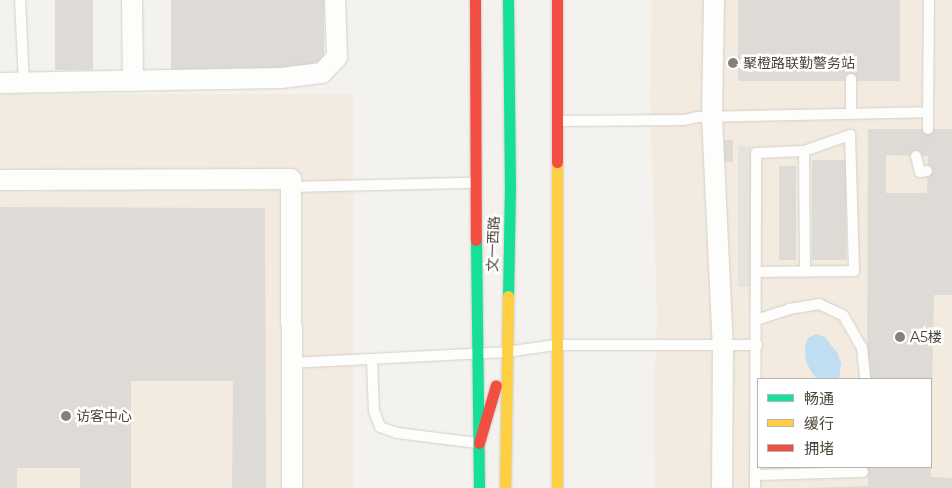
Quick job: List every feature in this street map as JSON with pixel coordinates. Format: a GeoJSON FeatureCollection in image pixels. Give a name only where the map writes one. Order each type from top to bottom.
{"type":"FeatureCollection","features":[{"type":"Feature","properties":{"kind":"main road"},"geometry":{"type":"LineString","coordinates":[[475,0],[475,183],[480,488]]}},
{"type":"Feature","properties":{"kind":"main road","name":"文一西路"},"geometry":{"type":"LineString","coordinates":[[505,488],[510,185],[508,0]]}},
{"type":"Feature","properties":{"kind":"main road"},"geometry":{"type":"LineString","coordinates":[[557,0],[557,488]]}},
{"type":"Feature","properties":{"kind":"main road"},"geometry":{"type":"LineString","coordinates":[[479,443],[506,352]]}},
{"type":"Feature","properties":{"kind":"street"},"geometry":{"type":"LineString","coordinates":[[132,0],[133,81]]}},
{"type":"Feature","properties":{"kind":"street"},"geometry":{"type":"LineString","coordinates":[[0,84],[280,78],[322,73],[337,57],[335,0]]}},
{"type":"Feature","properties":{"kind":"street"},"geometry":{"type":"LineString","coordinates":[[714,0],[712,116],[723,346],[722,488]]}},
{"type":"Feature","properties":{"kind":"street"},"geometry":{"type":"LineString","coordinates":[[0,180],[291,179],[292,488]]}},
{"type":"Feature","properties":{"kind":"lane"},"geometry":{"type":"LineString","coordinates":[[20,0],[24,83]]}},
{"type":"Feature","properties":{"kind":"lane"},"geometry":{"type":"LineString","coordinates":[[928,129],[929,0]]}},
{"type":"Feature","properties":{"kind":"lane"},"geometry":{"type":"LineString","coordinates":[[851,79],[851,113]]}},
{"type":"Feature","properties":{"kind":"lane"},"geometry":{"type":"LineString","coordinates":[[557,121],[684,120],[712,116],[928,112]]}},
{"type":"Feature","properties":{"kind":"lane"},"geometry":{"type":"LineString","coordinates":[[755,488],[757,382],[756,320],[756,272],[756,153],[804,151],[850,135],[854,272],[756,272]]}},
{"type":"Feature","properties":{"kind":"lane"},"geometry":{"type":"LineString","coordinates":[[804,151],[805,272]]}},
{"type":"Feature","properties":{"kind":"lane"},"geometry":{"type":"LineString","coordinates":[[916,156],[920,172],[927,171]]}},
{"type":"Feature","properties":{"kind":"lane"},"geometry":{"type":"LineString","coordinates":[[291,187],[475,183]]}},
{"type":"Feature","properties":{"kind":"lane"},"geometry":{"type":"LineString","coordinates":[[756,320],[789,310],[819,304],[843,315],[862,348],[865,378]]}},
{"type":"Feature","properties":{"kind":"lane"},"geometry":{"type":"LineString","coordinates":[[292,363],[478,354],[556,345],[757,345]]}},
{"type":"Feature","properties":{"kind":"lane"},"geometry":{"type":"LineString","coordinates":[[372,360],[374,412],[380,427],[397,433],[479,443],[493,451],[505,465]]}},
{"type":"Feature","properties":{"kind":"lane"},"geometry":{"type":"LineString","coordinates":[[756,475],[863,472]]}},
{"type":"Feature","properties":{"kind":"shaded area"},"geometry":{"type":"Polygon","coordinates":[[[652,0],[952,0],[952,488],[655,488],[654,386],[657,318],[650,97],[652,0]]]}},
{"type":"Feature","properties":{"kind":"shaded area"},"geometry":{"type":"Polygon","coordinates":[[[0,94],[353,94],[353,488],[0,488],[0,94]]]}},
{"type":"Feature","properties":{"kind":"shaded area"},"geometry":{"type":"Polygon","coordinates":[[[738,146],[751,146],[751,287],[738,287],[738,146]]]}},
{"type":"Feature","properties":{"kind":"water"},"geometry":{"type":"Polygon","coordinates":[[[816,334],[825,337],[838,354],[841,364],[839,378],[816,378],[812,373],[806,362],[805,347],[808,338],[816,334]]]}},
{"type":"Feature","properties":{"kind":"building"},"geometry":{"type":"Polygon","coordinates":[[[55,0],[93,0],[93,70],[55,70],[55,0]]]}},
{"type":"Feature","properties":{"kind":"building"},"geometry":{"type":"Polygon","coordinates":[[[171,0],[324,0],[324,71],[171,71],[171,0]]]}},
{"type":"Feature","properties":{"kind":"building"},"geometry":{"type":"Polygon","coordinates":[[[738,0],[900,0],[900,81],[738,81],[738,0]]]}},
{"type":"Feature","properties":{"kind":"building","name":"A5楼"},"geometry":{"type":"Polygon","coordinates":[[[868,129],[952,129],[952,295],[934,295],[932,390],[932,378],[867,378],[868,129]],[[886,155],[886,193],[927,193],[928,156],[886,155]]]}},
{"type":"Feature","properties":{"kind":"building"},"geometry":{"type":"Polygon","coordinates":[[[721,140],[733,140],[733,162],[721,162],[721,140]]]}},
{"type":"Feature","properties":{"kind":"building"},"geometry":{"type":"Polygon","coordinates":[[[812,160],[846,160],[846,260],[812,260],[812,160]]]}},
{"type":"Feature","properties":{"kind":"building"},"geometry":{"type":"Polygon","coordinates":[[[779,166],[796,166],[796,260],[779,260],[779,166]]]}},
{"type":"Feature","properties":{"kind":"building"},"geometry":{"type":"Polygon","coordinates":[[[0,207],[265,208],[266,488],[232,488],[233,381],[131,381],[131,488],[80,488],[80,468],[17,468],[17,488],[0,488],[0,207]]]}},
{"type":"Feature","properties":{"kind":"building"},"geometry":{"type":"Polygon","coordinates":[[[867,468],[931,468],[931,477],[952,478],[952,488],[805,488],[868,486],[867,468]]]}},
{"type":"Feature","properties":{"kind":"traffic: fast"},"geometry":{"type":"LineString","coordinates":[[508,0],[510,185],[508,296]]}},
{"type":"Feature","properties":{"kind":"traffic: fast"},"geometry":{"type":"LineString","coordinates":[[476,240],[479,488]]}},
{"type":"Feature","properties":{"kind":"traffic: slow"},"geometry":{"type":"LineString","coordinates":[[557,162],[557,488]]}},
{"type":"Feature","properties":{"kind":"traffic: slow"},"geometry":{"type":"LineString","coordinates":[[505,488],[508,296]]}},
{"type":"Feature","properties":{"kind":"traffic: jam"},"geometry":{"type":"LineString","coordinates":[[475,0],[476,240]]}},
{"type":"Feature","properties":{"kind":"traffic: jam"},"geometry":{"type":"LineString","coordinates":[[557,0],[557,162]]}},
{"type":"Feature","properties":{"kind":"traffic: jam"},"geometry":{"type":"LineString","coordinates":[[479,443],[496,385]]}},
{"type":"Feature","properties":{"kind":"place","name":"聚橙路联勤警务站"},"geometry":{"type":"Point","coordinates":[733,63]}},
{"type":"Feature","properties":{"kind":"place","name":"A5楼"},"geometry":{"type":"Point","coordinates":[900,337]}},
{"type":"Feature","properties":{"kind":"place","name":"访客中心"},"geometry":{"type":"Point","coordinates":[66,416]}}]}
